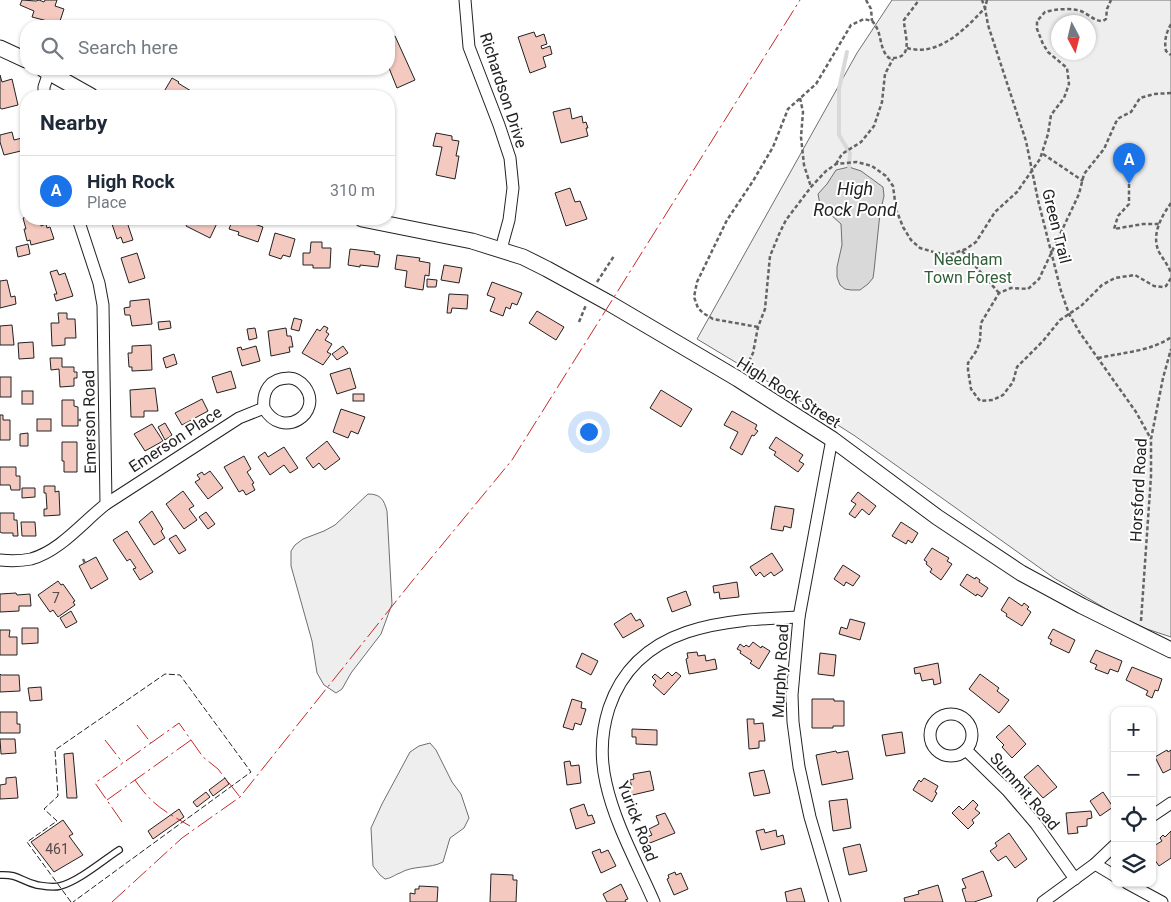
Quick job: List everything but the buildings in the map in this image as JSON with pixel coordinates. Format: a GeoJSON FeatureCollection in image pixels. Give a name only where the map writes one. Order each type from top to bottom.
{"type":"FeatureCollection","features":[{"type":"Feature","properties":{"kind":"street","name":"Richardson Drive"},"geometry":{"type":"LineString","coordinates":[[464,0],[469,47],[510,158],[513,188],[509,220],[501,249]]}},
{"type":"Feature","properties":{"kind":"street"},"geometry":{"type":"LineString","coordinates":[[0,48],[20,57]]}},
{"type":"Feature","properties":{"kind":"street"},"geometry":{"type":"LineString","coordinates":[[44,90],[45,75]]}},
{"type":"Feature","properties":{"kind":"street"},"geometry":{"type":"LineString","coordinates":[[55,75],[81,90]]}},
{"type":"Feature","properties":{"kind":"street","name":"Emerson Road"},"geometry":{"type":"LineString","coordinates":[[80,225],[99,283],[103,305],[106,504]]}},
{"type":"Feature","properties":{"kind":"street","name":"High Rock Street"},"geometry":{"type":"LineString","coordinates":[[394,225],[437,233],[501,249],[523,257],[631,316],[738,379],[832,439],[937,517],[1021,573],[1171,650]]}},
{"type":"Feature","properties":{"kind":"street"},"geometry":{"type":"LineString","coordinates":[[279,378],[292,378],[303,384],[308,390],[310,400],[308,410],[301,419],[290,424],[277,422],[268,415],[264,408],[263,398],[268,386],[279,378]]}},
{"type":"Feature","properties":{"kind":"street","name":"Emerson Place"},"geometry":{"type":"LineString","coordinates":[[106,504],[239,418],[264,408]]}},
{"type":"Feature","properties":{"kind":"street","name":"Murphy Road"},"geometry":{"type":"LineString","coordinates":[[832,439],[799,617],[794,669],[793,722],[799,767],[810,817],[835,902]]}},
{"type":"Feature","properties":{"kind":"street"},"geometry":{"type":"LineString","coordinates":[[0,560],[25,560],[42,554],[58,544],[106,504]]}},
{"type":"Feature","properties":{"kind":"street","name":"Yurick Road"},"geometry":{"type":"LineString","coordinates":[[654,902],[617,818],[602,765],[601,747],[607,715],[617,688],[627,672],[643,658],[669,639],[684,632],[721,623],[759,618],[799,617]]}},
{"type":"Feature","properties":{"kind":"street","name":"Summit Road"},"geometry":{"type":"LineString","coordinates":[[966,750],[1007,790],[1036,824],[1075,879]]}},
{"type":"Feature","properties":{"kind":"street"},"geometry":{"type":"LineString","coordinates":[[1156,813],[1171,803]]}},
{"type":"Feature","properties":{"kind":"street"},"geometry":{"type":"LineString","coordinates":[[1043,902],[1095,864],[1111,849]]}},
{"type":"Feature","properties":{"kind":"street"},"geometry":{"type":"LineString","coordinates":[[1095,864],[1111,874]]}},
{"type":"Feature","properties":{"kind":"street"},"geometry":{"type":"LineString","coordinates":[[1134,887],[1162,902]]}},
{"type":"Feature","properties":{"kind":"lane"},"geometry":{"type":"LineString","coordinates":[[0,875],[18,876],[35,884],[50,887],[60,886],[76,879],[119,850]]}},
{"type":"Feature","properties":{"kind":"path"},"geometry":{"type":"LineString","coordinates":[[866,0],[871,9],[872,21],[879,31],[883,50],[889,58],[902,56],[907,48],[904,20],[919,0]]}},
{"type":"Feature","properties":{"kind":"path"},"geometry":{"type":"LineString","coordinates":[[907,48],[920,49],[944,44],[961,32],[985,8],[982,0]]}},
{"type":"Feature","properties":{"kind":"path","name":"Green Trail"},"geometry":{"type":"LineString","coordinates":[[987,0],[985,8],[988,25],[1026,141],[1038,200],[1061,291],[1069,314],[1080,333],[1136,412],[1151,439]]}},
{"type":"Feature","properties":{"kind":"path"},"geometry":{"type":"LineString","coordinates":[[738,379],[753,353],[758,327],[765,309],[770,256],[780,232],[786,220],[811,187],[826,171],[836,164],[844,162],[857,162],[872,166],[886,176],[893,186],[896,208],[903,227],[911,240],[920,248],[937,253],[952,254],[962,251],[976,242],[995,212],[1012,196],[1032,171],[1043,154],[1051,115],[1066,94],[1069,81],[1067,68],[1044,47],[1037,28],[1037,21],[1045,12],[1068,10],[1082,11],[1096,21],[1103,21],[1106,19],[1107,9],[1111,0]]}},
{"type":"Feature","properties":{"kind":"path"},"geometry":{"type":"LineString","coordinates":[[758,327],[710,317],[698,308],[694,292],[726,220],[767,158],[788,109],[816,84],[851,25],[864,19],[872,21]]}},
{"type":"Feature","properties":{"kind":"path"},"geometry":{"type":"LineString","coordinates":[[1171,24],[1167,31],[1165,45],[1166,50],[1171,54]]}},
{"type":"Feature","properties":{"kind":"path"},"geometry":{"type":"LineString","coordinates":[[836,164],[842,154],[861,142],[874,126],[882,102],[885,74],[893,58]]}},
{"type":"Feature","properties":{"kind":"path"},"geometry":{"type":"LineString","coordinates":[[1171,93],[1144,96],[1138,100],[1131,112],[1119,118],[1112,127],[1108,142],[1084,174],[1080,194],[1041,275],[1033,286],[1028,289],[1011,288],[999,293],[981,323],[978,345],[968,363],[971,389],[980,401],[993,400],[1003,394],[1013,382],[1017,367],[1043,341],[1060,320],[1081,306],[1102,285],[1115,278],[1135,275],[1159,287],[1166,286],[1171,278]]}},
{"type":"Feature","properties":{"kind":"path"},"geometry":{"type":"LineString","coordinates":[[800,98],[803,112],[801,137],[804,165],[811,187]]}},
{"type":"Feature","properties":{"kind":"path"},"geometry":{"type":"LineString","coordinates":[[1043,154],[1083,182]]}},
{"type":"Feature","properties":{"kind":"path"},"geometry":{"type":"LineString","coordinates":[[1129,184],[1129,204],[1118,216],[1114,229],[1143,224],[1159,224]]}},
{"type":"Feature","properties":{"kind":"path"},"geometry":{"type":"LineString","coordinates":[[1171,203],[1164,213],[1156,234],[1157,245],[1171,273]]}},
{"type":"Feature","properties":{"kind":"path"},"geometry":{"type":"LineString","coordinates":[[962,251],[999,293]]}},
{"type":"Feature","properties":{"kind":"path"},"geometry":{"type":"LineString","coordinates":[[1098,358],[1150,348],[1171,338]]}},
{"type":"Feature","properties":{"kind":"path","name":"Horsford Road"},"geometry":{"type":"LineString","coordinates":[[1140,635],[1151,476],[1151,439],[1163,378],[1171,349]]}},
{"type":"Feature","properties":{"kind":"green space","name":"Needham Town Forest"},"geometry":{"type":"Polygon","coordinates":[[[892,0],[1171,0],[1171,637],[1147,629],[1113,613],[1054,578],[855,436],[697,339],[857,53],[892,0]]]}},
{"type":"Feature","properties":{"kind":"green space"},"geometry":{"type":"Polygon","coordinates":[[[368,494],[379,496],[385,504],[387,511],[392,604],[381,634],[351,673],[342,689],[336,693],[324,685],[317,673],[312,641],[291,566],[291,551],[303,539],[335,525],[368,494]]]}},
{"type":"Feature","properties":{"kind":"green space"},"geometry":{"type":"Polygon","coordinates":[[[430,743],[461,794],[469,818],[464,828],[450,838],[443,862],[433,866],[410,869],[385,879],[373,866],[371,828],[410,752],[419,746],[430,743]]]}},
{"type":"Feature","properties":{"kind":"water","name":"High Rock Pond"},"geometry":{"type":"Polygon","coordinates":[[[849,167],[861,171],[883,187],[884,196],[880,213],[873,278],[860,290],[845,289],[840,285],[837,277],[837,267],[842,245],[841,224],[831,215],[821,210],[818,194],[836,170],[849,167]]]}},
{"type":"Feature","properties":{"kind":"waterway"},"geometry":{"type":"LineString","coordinates":[[847,52],[839,89],[839,135],[850,153],[849,167]]}},
{"type":"Feature","properties":{"kind":"fence"},"geometry":{"type":"LineString","coordinates":[[71,902],[27,842],[57,821],[44,809],[58,796],[55,750],[165,674],[180,675],[251,772],[73,902]]}},
{"type":"Feature","properties":{"kind":"power"},"geometry":{"type":"LineString","coordinates":[[112,902],[182,838],[240,797],[413,580],[512,460],[800,0]]}},
{"type":"Feature","properties":{"kind":"power"},"geometry":{"type":"LineString","coordinates":[[122,822],[95,783],[179,723],[203,757],[218,769],[240,797]]}},
{"type":"Feature","properties":{"kind":"power"},"geometry":{"type":"LineString","coordinates":[[137,725],[151,743]]}},
{"type":"Feature","properties":{"kind":"power"},"geometry":{"type":"LineString","coordinates":[[105,740],[123,763]]}},
{"type":"Feature","properties":{"kind":"power"},"geometry":{"type":"LineString","coordinates":[[107,800],[191,740]]}},
{"type":"Feature","properties":{"kind":"power"},"geometry":{"type":"LineString","coordinates":[[135,780],[147,796],[159,807],[190,826]]}},
{"type":"Feature","properties":{"kind":"place","name":"High Rock"},"geometry":{"type":"Point","coordinates":[1129,184]}}]}
